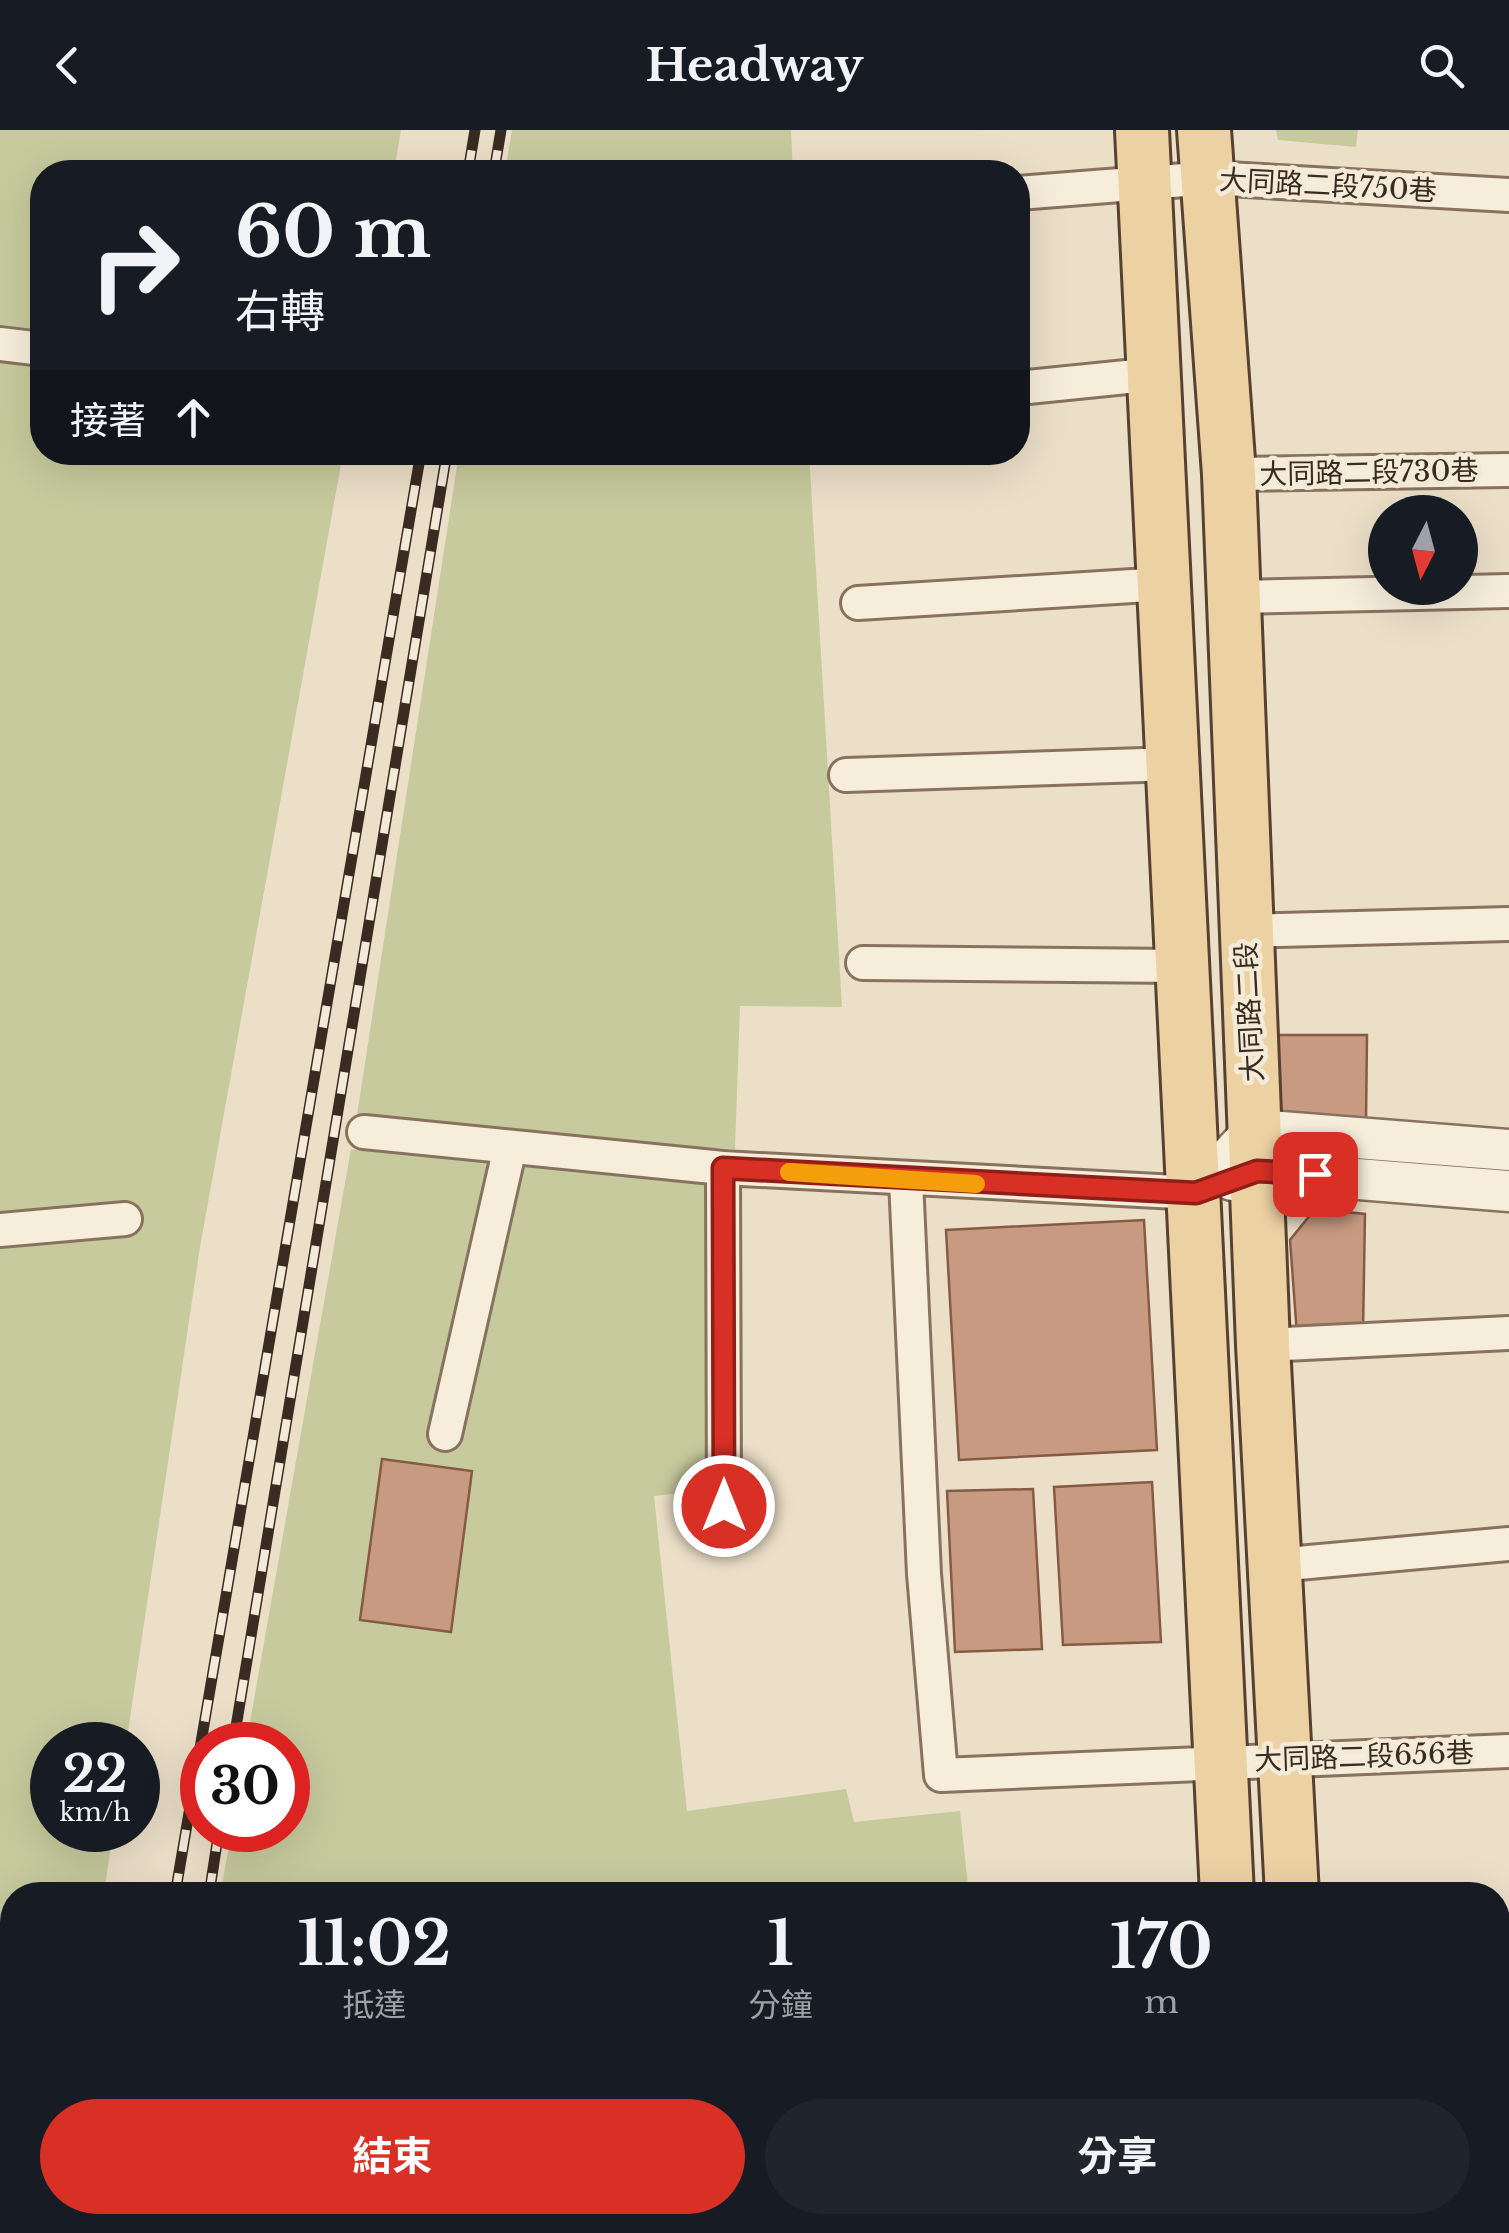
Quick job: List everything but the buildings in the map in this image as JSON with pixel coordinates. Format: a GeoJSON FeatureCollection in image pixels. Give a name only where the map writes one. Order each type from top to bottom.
{"type":"FeatureCollection","features":[{"type":"Feature","properties":{"kind":"main road"},"geometry":{"type":"LineString","coordinates":[[1142,130],[1148,181],[1225,1882]]}},
{"type":"Feature","properties":{"kind":"main road","name":"大同路二段"},"geometry":{"type":"LineString","coordinates":[[1207,154],[1229,474],[1244,931],[1291,1882]]}},
{"type":"Feature","properties":{"kind":"street","name":"大同路二段750巷"},"geometry":{"type":"LineString","coordinates":[[1030,191],[1148,181],[1207,154],[1509,195]]}},
{"type":"Feature","properties":{"kind":"street"},"geometry":{"type":"LineString","coordinates":[[0,344],[30,348]]}},
{"type":"Feature","properties":{"kind":"street"},"geometry":{"type":"LineString","coordinates":[[1030,387],[1156,374]]}},
{"type":"Feature","properties":{"kind":"street","name":"大同路二段730巷"},"geometry":{"type":"LineString","coordinates":[[1229,474],[1509,470]]}},
{"type":"Feature","properties":{"kind":"street"},"geometry":{"type":"LineString","coordinates":[[858,603],[1165,584]]}},
{"type":"Feature","properties":{"kind":"street"},"geometry":{"type":"LineString","coordinates":[[1235,597],[1509,591]]}},
{"type":"Feature","properties":{"kind":"street"},"geometry":{"type":"LineString","coordinates":[[846,775],[1173,764]]}},
{"type":"Feature","properties":{"kind":"street"},"geometry":{"type":"LineString","coordinates":[[1244,931],[1509,924]]}},
{"type":"Feature","properties":{"kind":"street"},"geometry":{"type":"LineString","coordinates":[[864,963],[1182,966]]}},
{"type":"Feature","properties":{"kind":"street"},"geometry":{"type":"LineString","coordinates":[[364,1132],[723,1168],[1196,1193],[1256,1150],[1509,1150]]}},
{"type":"Feature","properties":{"kind":"street"},"geometry":{"type":"LineString","coordinates":[[445,1434],[510,1147]]}},
{"type":"Feature","properties":{"kind":"street"},"geometry":{"type":"LineString","coordinates":[[1256,1150],[1509,1191]]}},
{"type":"Feature","properties":{"kind":"street"},"geometry":{"type":"LineString","coordinates":[[723,1168],[724,1506]]}},
{"type":"Feature","properties":{"kind":"street","name":"大同路二段656巷"},"geometry":{"type":"LineString","coordinates":[[906,1180],[924,1574],[941,1776],[1509,1751]]}},
{"type":"Feature","properties":{"kind":"street"},"geometry":{"type":"LineString","coordinates":[[0,1230],[125,1218]]}},
{"type":"Feature","properties":{"kind":"street"},"geometry":{"type":"LineString","coordinates":[[1263,1345],[1509,1333]]}},
{"type":"Feature","properties":{"kind":"street"},"geometry":{"type":"LineString","coordinates":[[1276,1565],[1509,1544]]}},
{"type":"Feature","properties":{"kind":"green space"},"geometry":{"type":"Polygon","coordinates":[[[0,130],[401,130],[396,160],[30,160],[30,465],[341,465],[200,1247],[129,1722],[30,1722],[30,1852],[110,1852],[106,1882],[0,1882],[0,130]]]}},
{"type":"Feature","properties":{"kind":"green space"},"geometry":{"type":"Polygon","coordinates":[[[512,130],[791,130],[792,160],[507,160],[512,130]]]}},
{"type":"Feature","properties":{"kind":"green space"},"geometry":{"type":"Polygon","coordinates":[[[1276,130],[1358,130],[1356,147],[1278,140],[1276,130]]]}},
{"type":"Feature","properties":{"kind":"green space"},"geometry":{"type":"Polygon","coordinates":[[[457,465],[810,465],[842,1007],[740,1006],[735,1149],[634,1145],[357,1115],[457,465]]]}},
{"type":"Feature","properties":{"kind":"green space"},"geometry":{"type":"Polygon","coordinates":[[[351,1149],[712,1180],[713,1489],[654,1496],[687,1811],[846,1789],[854,1822],[960,1811],[968,1882],[222,1882],[228,1852],[310,1852],[310,1722],[250,1722],[351,1149]]]}},
{"type":"Feature","properties":{"kind":"railway"},"geometry":{"type":"LineString","coordinates":[[470,160],[475,130]]}},
{"type":"Feature","properties":{"kind":"railway"},"geometry":{"type":"LineString","coordinates":[[496,160],[501,130]]}},
{"type":"Feature","properties":{"kind":"railway"},"geometry":{"type":"LineString","coordinates":[[177,1882],[419,465]]}},
{"type":"Feature","properties":{"kind":"railway"},"geometry":{"type":"LineString","coordinates":[[237,1722],[445,465]]}},
{"type":"Feature","properties":{"kind":"railway"},"geometry":{"type":"LineString","coordinates":[[211,1882],[216,1852]]}},
{"type":"Feature","properties":{"kind":"slow traffic"},"geometry":{"type":"LineString","coordinates":[[789,1172],[976,1184]]}},
{"type":"Feature","properties":{"kind":"route"},"geometry":{"type":"LineString","coordinates":[[724,1506],[723,1168],[1114,1192],[1196,1193],[1257,1171],[1315,1174]]}}]}
